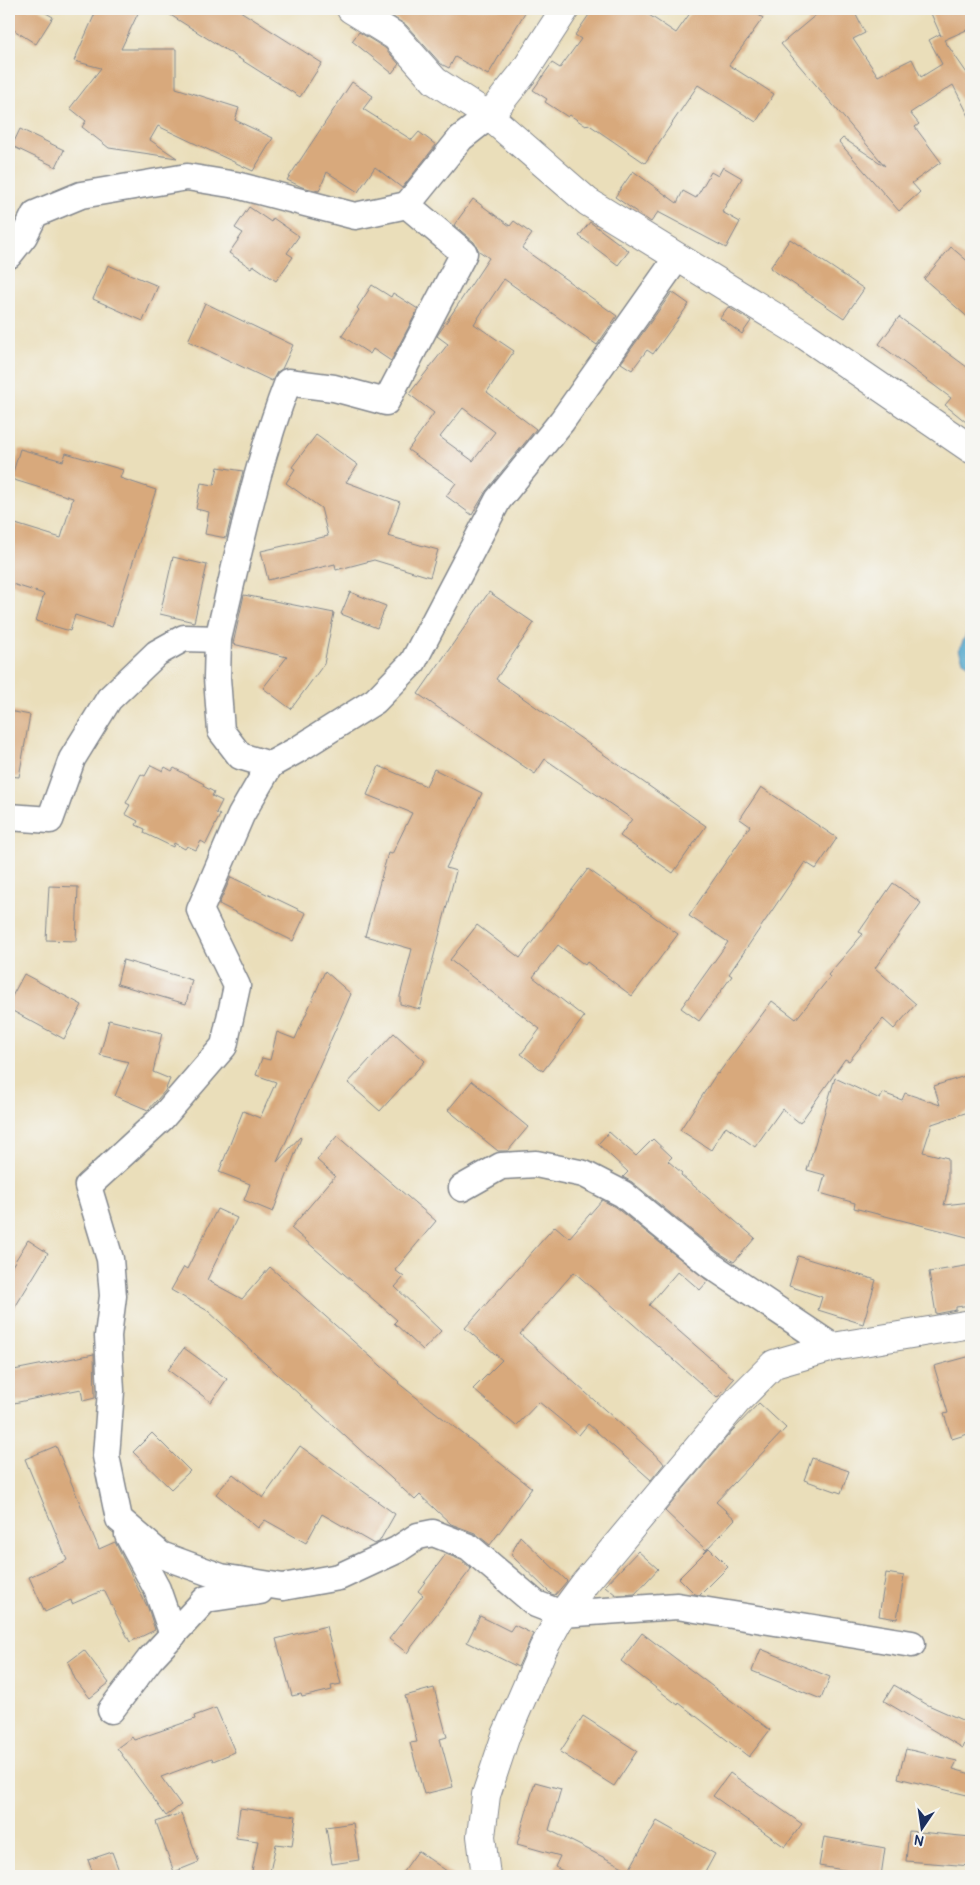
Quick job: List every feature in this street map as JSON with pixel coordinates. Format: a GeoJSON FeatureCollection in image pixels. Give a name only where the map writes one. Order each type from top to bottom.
{"type":"FeatureCollection","features":[{"type":"Feature","properties":{"kind":"street"},"geometry":{"type":"LineString","coordinates":[[351,9],[395,36],[435,80],[489,116],[588,202],[806,336],[971,448]]}},
{"type":"Feature","properties":{"kind":"street"},"geometry":{"type":"LineString","coordinates":[[9,254],[24,236],[35,214],[80,195],[187,177],[236,185],[355,216],[407,205],[461,138],[489,116],[524,72],[565,9]]}},
{"type":"Feature","properties":{"kind":"street"},"geometry":{"type":"LineString","coordinates":[[270,765],[240,756],[221,731],[217,678],[218,639],[258,476],[277,409],[288,382],[334,388],[386,402],[464,253],[407,205]]}},
{"type":"Feature","properties":{"kind":"street"},"geometry":{"type":"LineString","coordinates":[[173,1635],[157,1589],[119,1518],[106,1456],[110,1391],[108,1336],[113,1296],[110,1259],[88,1186],[162,1118],[224,1046],[237,986],[200,910],[241,815],[270,765],[375,701],[413,662],[498,500],[562,421],[677,258]]}},
{"type":"Feature","properties":{"kind":"street"},"geometry":{"type":"LineString","coordinates":[[9,817],[50,820],[72,759],[109,699],[157,653],[184,638],[218,639]]}},
{"type":"Feature","properties":{"kind":"street"},"geometry":{"type":"LineString","coordinates":[[462,1188],[501,1166],[536,1164],[584,1174],[623,1194],[709,1264],[833,1347]]}},
{"type":"Feature","properties":{"kind":"street"},"geometry":{"type":"LineString","coordinates":[[486,1876],[481,1836],[486,1795],[514,1717],[543,1649],[562,1614],[585,1583],[737,1401],[774,1364],[833,1347],[971,1324]]}},
{"type":"Feature","properties":{"kind":"street"},"geometry":{"type":"LineString","coordinates":[[119,1518],[160,1555],[221,1577],[283,1587]]}},
{"type":"Feature","properties":{"kind":"street"},"geometry":{"type":"LineString","coordinates":[[111,1710],[150,1659],[206,1600],[340,1577],[397,1550],[418,1536],[433,1532],[469,1547],[536,1604],[562,1614],[677,1606],[912,1644]]}},
{"type":"Feature","properties":{"kind":"water"},"geometry":{"type":"Polygon","coordinates":[[[971,623],[971,666],[963,661],[959,650],[971,623]]]}},
{"type":"Feature","properties":{"kind":"building"},"geometry":{"type":"Polygon","coordinates":[[[9,9],[39,9],[53,17],[36,44],[9,27],[9,9]]]}},
{"type":"Feature","properties":{"kind":"building"},"geometry":{"type":"Polygon","coordinates":[[[97,9],[140,9],[121,49],[176,49],[176,88],[239,108],[235,120],[273,138],[253,171],[158,126],[150,140],[177,158],[109,148],[82,127],[86,121],[70,108],[101,68],[74,61],[97,9]]]}},
{"type":"Feature","properties":{"kind":"building"},"geometry":{"type":"Polygon","coordinates":[[[161,9],[237,9],[322,63],[300,97],[161,9]]]}},
{"type":"Feature","properties":{"kind":"building"},"geometry":{"type":"Polygon","coordinates":[[[380,9],[527,9],[488,75],[455,57],[449,68],[441,64],[406,25],[380,9]]]}},
{"type":"Feature","properties":{"kind":"building"},"geometry":{"type":"Polygon","coordinates":[[[593,9],[640,9],[676,33],[693,9],[750,9],[763,18],[729,65],[774,94],[756,122],[698,85],[645,163],[588,124],[586,126],[570,115],[568,117],[545,102],[547,99],[533,90],[552,63],[560,68],[581,39],[575,35],[593,9]]]}},
{"type":"Feature","properties":{"kind":"building"},"geometry":{"type":"Polygon","coordinates":[[[823,9],[853,9],[865,33],[853,39],[878,76],[912,59],[921,77],[942,64],[929,40],[940,34],[941,36],[929,9],[971,9],[971,28],[944,40],[971,79],[971,120],[953,85],[910,113],[919,124],[915,127],[941,162],[912,183],[920,192],[899,211],[839,142],[843,138],[885,166],[781,44],[823,9]]]}},
{"type":"Feature","properties":{"kind":"building"},"geometry":{"type":"Polygon","coordinates":[[[359,32],[385,48],[399,64],[392,73],[352,41],[359,32]]]}},
{"type":"Feature","properties":{"kind":"building"},"geometry":{"type":"Polygon","coordinates":[[[352,82],[373,96],[363,109],[412,140],[419,132],[436,145],[402,188],[375,167],[358,192],[327,172],[319,191],[302,187],[287,180],[352,82]]]}},
{"type":"Feature","properties":{"kind":"building"},"geometry":{"type":"Polygon","coordinates":[[[20,129],[64,150],[56,167],[12,146],[20,129]]]}},
{"type":"Feature","properties":{"kind":"building"},"geometry":{"type":"Polygon","coordinates":[[[723,167],[742,178],[722,212],[740,222],[726,248],[658,212],[651,222],[615,197],[633,171],[677,203],[683,191],[696,198],[711,172],[718,176],[723,167]]]}},
{"type":"Feature","properties":{"kind":"building"},"geometry":{"type":"Polygon","coordinates":[[[473,199],[510,226],[514,221],[532,234],[522,248],[617,316],[597,345],[504,279],[474,324],[514,351],[487,392],[536,429],[486,491],[472,515],[446,496],[456,483],[408,450],[434,413],[409,394],[448,344],[437,336],[489,258],[479,251],[474,242],[454,225],[473,199]],[[463,408],[440,437],[473,461],[495,432],[463,408]]]}},
{"type":"Feature","properties":{"kind":"building"},"geometry":{"type":"Polygon","coordinates":[[[249,207],[271,222],[273,218],[299,236],[287,253],[293,257],[276,281],[253,265],[251,268],[229,253],[243,233],[235,228],[249,207]]]}},
{"type":"Feature","properties":{"kind":"building"},"geometry":{"type":"Polygon","coordinates":[[[590,222],[629,251],[618,265],[579,236],[590,222]]]}},
{"type":"Feature","properties":{"kind":"building"},"geometry":{"type":"Polygon","coordinates":[[[790,239],[864,289],[844,318],[770,268],[790,239]]]}},
{"type":"Feature","properties":{"kind":"building"},"geometry":{"type":"Polygon","coordinates":[[[951,247],[971,264],[971,320],[924,279],[951,247]]]}},
{"type":"Feature","properties":{"kind":"building"},"geometry":{"type":"Polygon","coordinates":[[[108,265],[158,286],[143,321],[93,299],[108,265]]]}},
{"type":"Feature","properties":{"kind":"building"},"geometry":{"type":"Polygon","coordinates":[[[372,285],[391,297],[393,293],[418,309],[391,361],[373,349],[370,354],[342,336],[372,285]]]}},
{"type":"Feature","properties":{"kind":"building"},"geometry":{"type":"Polygon","coordinates":[[[672,292],[689,304],[653,354],[647,350],[632,370],[621,363],[672,292]]]}},
{"type":"Feature","properties":{"kind":"building"},"geometry":{"type":"Polygon","coordinates":[[[205,303],[293,345],[282,369],[277,372],[272,381],[188,341],[205,303]]]}},
{"type":"Feature","properties":{"kind":"building"},"geometry":{"type":"Polygon","coordinates":[[[728,307],[751,321],[742,334],[720,318],[728,307]]]}},
{"type":"Feature","properties":{"kind":"building"},"geometry":{"type":"Polygon","coordinates":[[[899,317],[971,370],[971,426],[945,405],[951,398],[879,344],[899,317]]]}},
{"type":"Feature","properties":{"kind":"building"},"geometry":{"type":"Polygon","coordinates":[[[316,435],[358,465],[346,482],[400,502],[388,536],[438,550],[430,577],[374,560],[336,570],[335,564],[268,580],[261,551],[328,536],[321,508],[286,483],[295,469],[292,467],[316,435]]]}},
{"type":"Feature","properties":{"kind":"building"},"geometry":{"type":"Polygon","coordinates":[[[20,449],[63,461],[66,453],[123,470],[120,478],[156,490],[112,627],[75,615],[70,631],[36,621],[44,594],[9,583],[9,522],[61,538],[73,498],[11,479],[20,449]]]}},
{"type":"Feature","properties":{"kind":"building"},"geometry":{"type":"Polygon","coordinates":[[[218,467],[243,471],[226,538],[205,534],[209,512],[196,509],[201,483],[214,485],[218,467]]]}},
{"type":"Feature","properties":{"kind":"building"},"geometry":{"type":"Polygon","coordinates":[[[173,557],[207,565],[194,622],[160,614],[173,557]]]}},
{"type":"Feature","properties":{"kind":"building"},"geometry":{"type":"Polygon","coordinates":[[[350,592],[386,606],[377,628],[341,614],[350,592]]]}},
{"type":"Feature","properties":{"kind":"building"},"geometry":{"type":"Polygon","coordinates":[[[489,592],[534,623],[496,679],[706,826],[673,873],[620,836],[632,819],[545,759],[535,774],[418,694],[489,592]]]}},
{"type":"Feature","properties":{"kind":"building"},"geometry":{"type":"Polygon","coordinates":[[[244,595],[334,613],[324,664],[291,709],[263,688],[287,657],[233,644],[244,595]]]}},
{"type":"Feature","properties":{"kind":"building"},"geometry":{"type":"Polygon","coordinates":[[[9,711],[30,715],[19,777],[9,776],[9,711]]]}},
{"type":"Feature","properties":{"kind":"building"},"geometry":{"type":"Polygon","coordinates":[[[151,765],[163,771],[165,767],[172,771],[174,768],[204,784],[203,786],[214,792],[212,796],[222,801],[216,813],[220,815],[206,844],[201,841],[196,850],[187,846],[185,849],[174,843],[173,847],[144,833],[145,829],[136,825],[138,821],[125,814],[130,805],[126,803],[141,774],[145,776],[151,765]]]}},
{"type":"Feature","properties":{"kind":"building"},"geometry":{"type":"Polygon","coordinates":[[[379,766],[426,786],[434,769],[482,793],[446,868],[456,871],[420,1009],[400,1004],[400,996],[412,949],[365,936],[388,853],[392,854],[412,813],[367,795],[379,766]]]}},
{"type":"Feature","properties":{"kind":"building"},"geometry":{"type":"Polygon","coordinates":[[[761,787],[837,838],[816,869],[805,862],[729,974],[732,976],[699,1021],[681,1008],[728,942],[689,916],[750,826],[740,819],[761,787]]]}},
{"type":"Feature","properties":{"kind":"building"},"geometry":{"type":"Polygon","coordinates":[[[588,869],[678,934],[632,996],[587,962],[585,965],[558,945],[533,977],[584,1017],[543,1071],[521,1054],[540,1029],[450,960],[477,925],[520,958],[588,869]]]}},
{"type":"Feature","properties":{"kind":"building"},"geometry":{"type":"Polygon","coordinates":[[[231,877],[306,913],[293,941],[219,904],[231,877]]]}},
{"type":"Feature","properties":{"kind":"building"},"geometry":{"type":"Polygon","coordinates":[[[893,883],[921,903],[875,968],[916,1004],[894,1029],[883,1019],[849,1061],[845,1059],[800,1123],[782,1109],[755,1147],[726,1126],[711,1150],[680,1130],[717,1073],[772,1001],[796,1019],[830,977],[828,975],[863,934],[859,932],[893,883]]]}},
{"type":"Feature","properties":{"kind":"building"},"geometry":{"type":"Polygon","coordinates":[[[49,886],[78,887],[76,941],[46,940],[49,886]]]}},
{"type":"Feature","properties":{"kind":"building"},"geometry":{"type":"Polygon","coordinates":[[[123,960],[192,980],[186,1004],[117,984],[123,960]]]}},
{"type":"Feature","properties":{"kind":"building"},"geometry":{"type":"Polygon","coordinates":[[[325,971],[351,994],[277,1162],[300,1137],[273,1212],[244,1200],[250,1184],[219,1172],[243,1111],[260,1118],[276,1082],[256,1075],[262,1058],[270,1060],[277,1032],[295,1039],[325,971]]]}},
{"type":"Feature","properties":{"kind":"building"},"geometry":{"type":"Polygon","coordinates":[[[24,974],[82,1005],[64,1039],[9,1009],[9,1002],[24,974]]]}},
{"type":"Feature","properties":{"kind":"building"},"geometry":{"type":"Polygon","coordinates":[[[109,1020],[162,1033],[153,1072],[170,1079],[165,1091],[148,1110],[115,1096],[129,1062],[100,1055],[109,1020]]]}},
{"type":"Feature","properties":{"kind":"building"},"geometry":{"type":"Polygon","coordinates":[[[394,1033],[425,1061],[380,1111],[348,1083],[394,1033]]]}},
{"type":"Feature","properties":{"kind":"building"},"geometry":{"type":"Polygon","coordinates":[[[971,1074],[971,1111],[932,1124],[923,1152],[948,1158],[948,1189],[944,1205],[971,1202],[971,1238],[854,1208],[855,1203],[820,1193],[825,1175],[807,1170],[835,1078],[880,1099],[883,1093],[902,1100],[905,1093],[940,1105],[934,1086],[971,1074]]]}},
{"type":"Feature","properties":{"kind":"building"},"geometry":{"type":"Polygon","coordinates":[[[472,1081],[528,1127],[508,1151],[498,1151],[448,1110],[472,1081]]]}},
{"type":"Feature","properties":{"kind":"building"},"geometry":{"type":"Polygon","coordinates":[[[609,1132],[636,1156],[653,1139],[672,1157],[668,1161],[682,1173],[681,1175],[755,1238],[734,1262],[718,1252],[632,1182],[623,1177],[628,1172],[598,1144],[609,1132]]]}},
{"type":"Feature","properties":{"kind":"building"},"geometry":{"type":"Polygon","coordinates":[[[337,1136],[436,1221],[395,1270],[404,1277],[395,1287],[441,1331],[423,1350],[394,1323],[397,1320],[291,1228],[335,1176],[317,1160],[337,1136]]]}},
{"type":"Feature","properties":{"kind":"building"},"geometry":{"type":"Polygon","coordinates":[[[602,1200],[615,1207],[708,1281],[700,1290],[678,1271],[649,1305],[734,1379],[717,1398],[574,1272],[520,1334],[661,1460],[664,1464],[651,1480],[588,1424],[579,1435],[539,1402],[516,1426],[473,1389],[502,1360],[465,1328],[555,1226],[569,1238],[602,1200]]]}},
{"type":"Feature","properties":{"kind":"building"},"geometry":{"type":"Polygon","coordinates":[[[217,1209],[237,1218],[207,1280],[242,1299],[270,1267],[398,1383],[532,1488],[490,1545],[475,1533],[451,1524],[420,1495],[415,1500],[208,1311],[171,1290],[184,1267],[187,1269],[217,1209]]]}},
{"type":"Feature","properties":{"kind":"building"},"geometry":{"type":"Polygon","coordinates":[[[28,1240],[48,1253],[9,1317],[9,1271],[28,1240]]]}},
{"type":"Feature","properties":{"kind":"building"},"geometry":{"type":"Polygon","coordinates":[[[798,1256],[876,1280],[863,1324],[818,1310],[822,1297],[789,1286],[798,1256]]]}},
{"type":"Feature","properties":{"kind":"building"},"geometry":{"type":"Polygon","coordinates":[[[971,1265],[971,1305],[956,1307],[956,1310],[936,1314],[929,1272],[971,1265]]]}},
{"type":"Feature","properties":{"kind":"building"},"geometry":{"type":"Polygon","coordinates":[[[184,1348],[227,1379],[211,1402],[168,1370],[184,1348]]]}},
{"type":"Feature","properties":{"kind":"building"},"geometry":{"type":"Polygon","coordinates":[[[94,1354],[95,1398],[83,1401],[81,1389],[9,1404],[9,1371],[94,1354]]]}},
{"type":"Feature","properties":{"kind":"building"},"geometry":{"type":"Polygon","coordinates":[[[971,1356],[971,1433],[952,1439],[944,1414],[948,1413],[934,1366],[971,1356]]]}},
{"type":"Feature","properties":{"kind":"building"},"geometry":{"type":"Polygon","coordinates":[[[759,1403],[786,1428],[716,1502],[735,1519],[706,1550],[665,1511],[732,1431],[759,1403]]]}},
{"type":"Feature","properties":{"kind":"building"},"geometry":{"type":"Polygon","coordinates":[[[152,1433],[190,1471],[171,1489],[133,1452],[152,1433]]]}},
{"type":"Feature","properties":{"kind":"building"},"geometry":{"type":"Polygon","coordinates":[[[56,1446],[99,1549],[115,1542],[148,1608],[155,1630],[130,1642],[104,1590],[72,1604],[71,1600],[45,1612],[29,1577],[67,1560],[25,1459],[56,1446]]]}},
{"type":"Feature","properties":{"kind":"building"},"geometry":{"type":"Polygon","coordinates":[[[300,1446],[395,1514],[379,1542],[374,1544],[322,1514],[306,1543],[265,1520],[258,1528],[216,1494],[233,1474],[263,1498],[300,1446]]]}},
{"type":"Feature","properties":{"kind":"building"},"geometry":{"type":"Polygon","coordinates":[[[812,1458],[849,1471],[841,1493],[804,1480],[812,1458]]]}},
{"type":"Feature","properties":{"kind":"building"},"geometry":{"type":"Polygon","coordinates":[[[520,1536],[567,1581],[555,1595],[551,1594],[511,1555],[520,1536]]]}},
{"type":"Feature","properties":{"kind":"building"},"geometry":{"type":"Polygon","coordinates":[[[709,1548],[728,1567],[700,1595],[695,1594],[679,1578],[709,1548]]]}},
{"type":"Feature","properties":{"kind":"building"},"geometry":{"type":"Polygon","coordinates":[[[638,1551],[658,1569],[635,1594],[616,1595],[605,1586],[638,1551]]]}},
{"type":"Feature","properties":{"kind":"building"},"geometry":{"type":"Polygon","coordinates":[[[446,1554],[461,1560],[471,1569],[407,1653],[389,1639],[423,1595],[418,1591],[446,1554]]]}},
{"type":"Feature","properties":{"kind":"building"},"geometry":{"type":"Polygon","coordinates":[[[886,1573],[904,1576],[897,1619],[879,1616],[886,1573]]]}},
{"type":"Feature","properties":{"kind":"building"},"geometry":{"type":"Polygon","coordinates":[[[480,1616],[510,1631],[514,1625],[533,1634],[518,1667],[467,1642],[480,1616]]]}},
{"type":"Feature","properties":{"kind":"building"},"geometry":{"type":"Polygon","coordinates":[[[326,1626],[341,1684],[331,1686],[332,1690],[302,1697],[301,1694],[292,1696],[276,1639],[326,1626]]]}},
{"type":"Feature","properties":{"kind":"building"},"geometry":{"type":"Polygon","coordinates":[[[642,1633],[770,1730],[749,1757],[621,1661],[642,1633]]]}},
{"type":"Feature","properties":{"kind":"building"},"geometry":{"type":"Polygon","coordinates":[[[761,1649],[830,1677],[821,1699],[752,1671],[761,1649]]]}},
{"type":"Feature","properties":{"kind":"building"},"geometry":{"type":"Polygon","coordinates":[[[84,1650],[109,1683],[90,1698],[75,1679],[68,1662],[84,1650]]]}},
{"type":"Feature","properties":{"kind":"building"},"geometry":{"type":"Polygon","coordinates":[[[894,1685],[926,1704],[971,1724],[971,1729],[963,1748],[884,1701],[894,1685]]]}},
{"type":"Feature","properties":{"kind":"building"},"geometry":{"type":"Polygon","coordinates":[[[434,1688],[447,1737],[440,1739],[453,1787],[424,1794],[410,1743],[417,1742],[405,1696],[434,1688]]]}},
{"type":"Feature","properties":{"kind":"building"},"geometry":{"type":"Polygon","coordinates":[[[216,1708],[235,1752],[213,1761],[212,1758],[161,1777],[181,1805],[166,1816],[117,1748],[132,1737],[134,1740],[195,1719],[194,1716],[216,1708]]]}},
{"type":"Feature","properties":{"kind":"building"},"geometry":{"type":"Polygon","coordinates":[[[583,1716],[637,1751],[614,1786],[560,1752],[583,1716]]]}},
{"type":"Feature","properties":{"kind":"building"},"geometry":{"type":"Polygon","coordinates":[[[906,1749],[957,1761],[953,1769],[971,1774],[971,1796],[898,1778],[906,1749]]]}},
{"type":"Feature","properties":{"kind":"building"},"geometry":{"type":"Polygon","coordinates":[[[730,1773],[802,1824],[785,1847],[713,1796],[730,1773]]]}},
{"type":"Feature","properties":{"kind":"building"},"geometry":{"type":"Polygon","coordinates":[[[535,1782],[561,1789],[549,1830],[629,1870],[657,1821],[715,1854],[703,1876],[573,1876],[555,1867],[560,1856],[517,1844],[535,1782]]]}},
{"type":"Feature","properties":{"kind":"building"},"geometry":{"type":"Polygon","coordinates":[[[240,1808],[296,1816],[292,1846],[276,1844],[269,1876],[251,1876],[258,1841],[236,1838],[240,1808]]]}},
{"type":"Feature","properties":{"kind":"building"},"geometry":{"type":"Polygon","coordinates":[[[181,1813],[199,1862],[174,1872],[156,1822],[181,1813]]]}},
{"type":"Feature","properties":{"kind":"building"},"geometry":{"type":"Polygon","coordinates":[[[353,1823],[359,1860],[332,1864],[326,1827],[353,1823]]]}},
{"type":"Feature","properties":{"kind":"building"},"geometry":{"type":"Polygon","coordinates":[[[909,1831],[971,1837],[971,1866],[906,1861],[909,1831]]]}},
{"type":"Feature","properties":{"kind":"building"},"geometry":{"type":"Polygon","coordinates":[[[824,1837],[885,1848],[881,1876],[819,1866],[824,1837]]]}},
{"type":"Feature","properties":{"kind":"building"},"geometry":{"type":"Polygon","coordinates":[[[418,1851],[454,1876],[400,1876],[418,1851]]]}},
{"type":"Feature","properties":{"kind":"building"},"geometry":{"type":"Polygon","coordinates":[[[112,1852],[121,1876],[94,1876],[88,1860],[112,1852]]]}}]}
